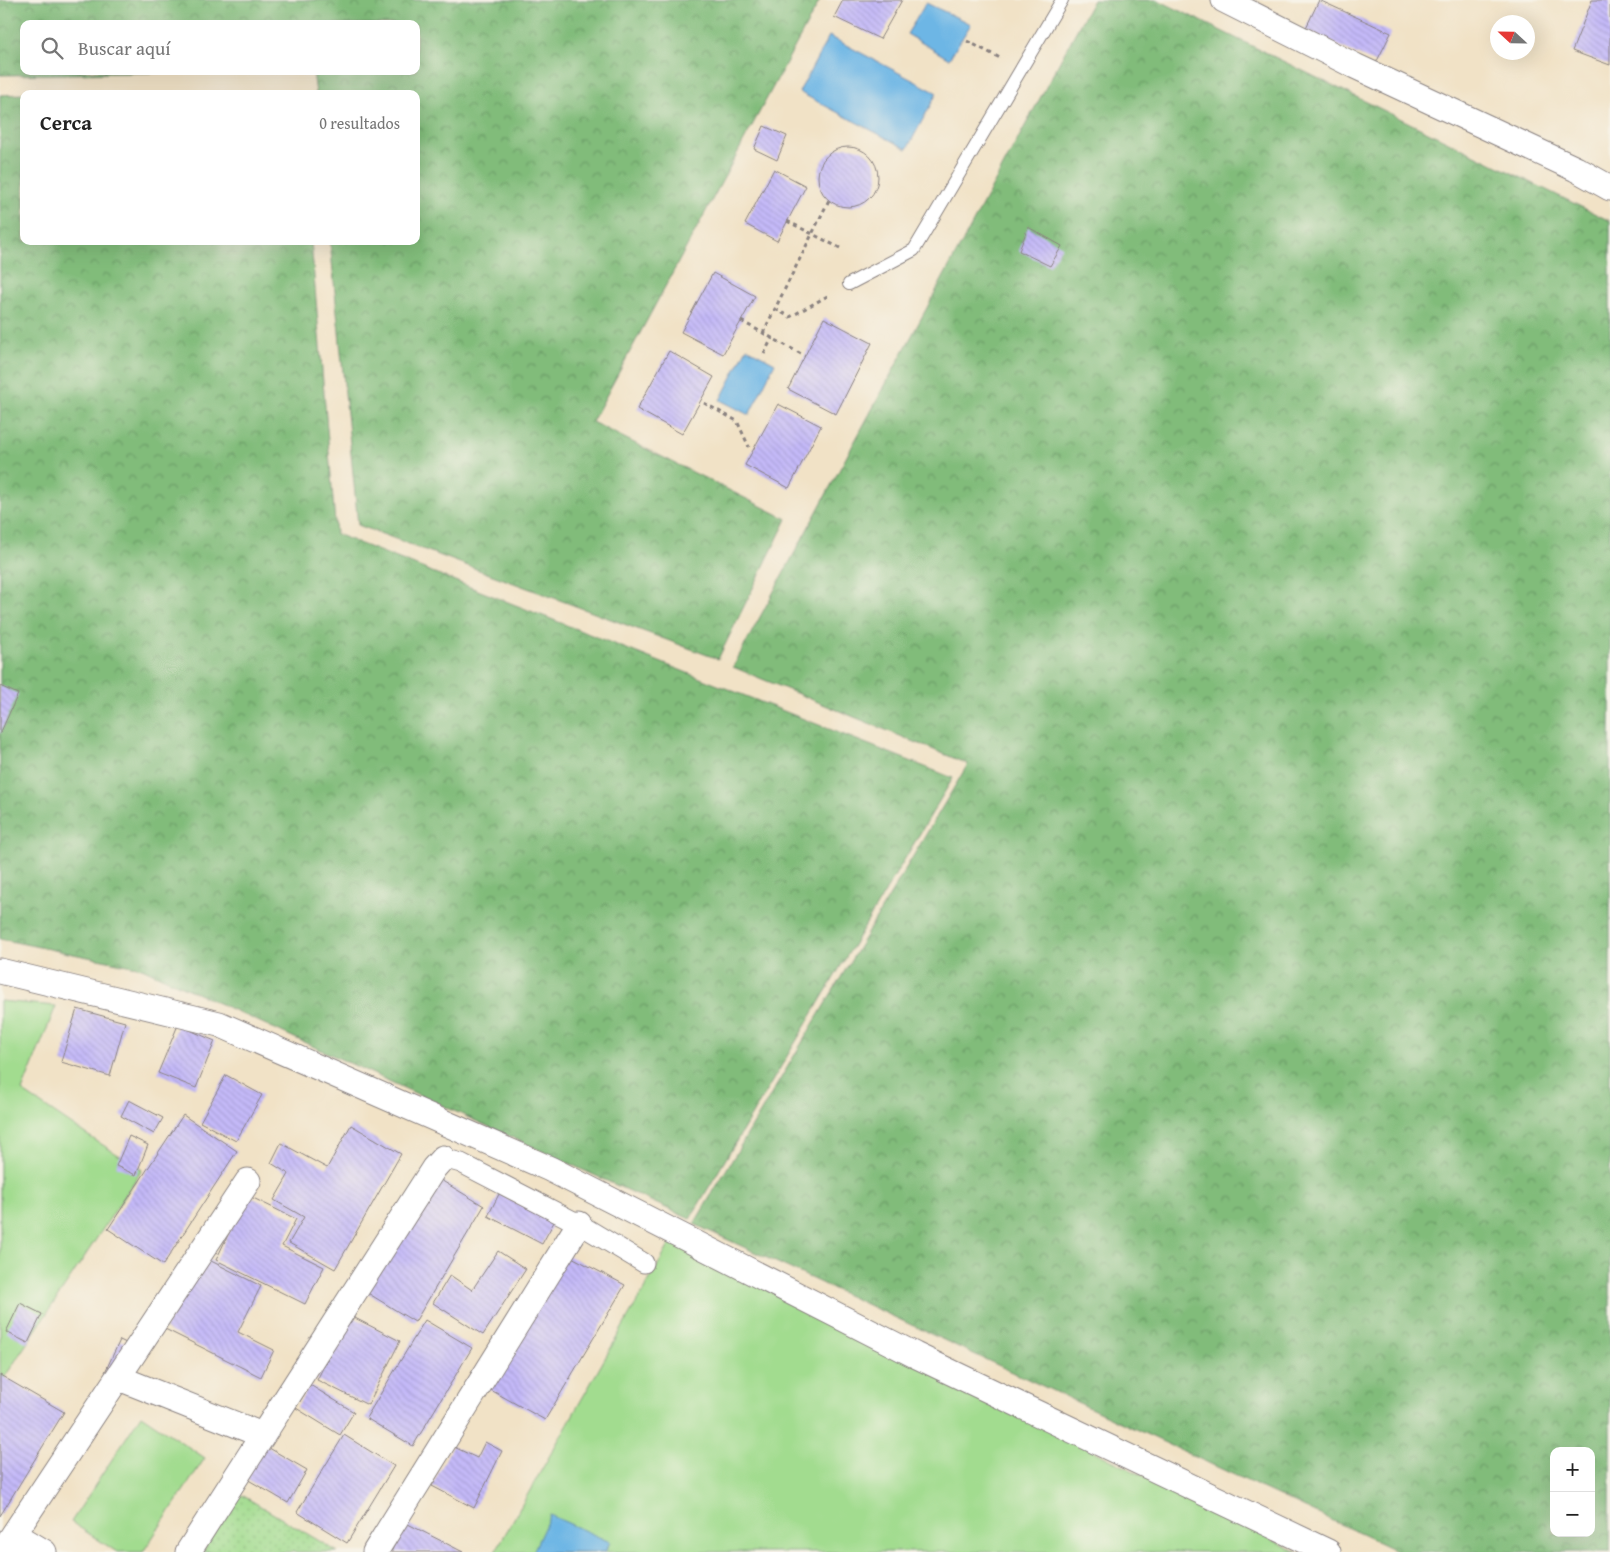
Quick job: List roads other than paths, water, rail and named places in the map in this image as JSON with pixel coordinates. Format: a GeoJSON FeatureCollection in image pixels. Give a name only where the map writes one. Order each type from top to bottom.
{"type":"FeatureCollection","features":[{"type":"Feature","properties":{"kind":"street"},"geometry":{"type":"LineString","coordinates":[[1224,0],[1356,66],[1576,169],[1610,188]]}},
{"type":"Feature","properties":{"kind":"street"},"geometry":{"type":"LineString","coordinates":[[0,971],[219,1024],[550,1169],[914,1355],[1328,1552]]}},
{"type":"Feature","properties":{"kind":"street"},"geometry":{"type":"LineString","coordinates":[[188,1552],[434,1168],[443,1158],[461,1163],[579,1224],[644,1263]]}},
{"type":"Feature","properties":{"kind":"street"},"geometry":{"type":"LineString","coordinates":[[44,1552],[8,1543],[248,1181]]}},
{"type":"Feature","properties":{"kind":"street"},"geometry":{"type":"LineString","coordinates":[[375,1552],[579,1224]]}},
{"type":"Feature","properties":{"kind":"street"},"geometry":{"type":"LineString","coordinates":[[119,1378],[262,1436]]}},
{"type":"Feature","properties":{"kind":"lane"},"geometry":{"type":"LineString","coordinates":[[849,284],[914,250],[1062,0]]}},
{"type":"Feature","properties":{"kind":"water"},"geometry":{"type":"Polygon","coordinates":[[[926,3],[971,24],[949,59],[907,34],[926,3]]]}},
{"type":"Feature","properties":{"kind":"water"},"geometry":{"type":"Polygon","coordinates":[[[829,36],[937,93],[907,149],[799,92],[829,36]]]}},
{"type":"Feature","properties":{"kind":"water"},"geometry":{"type":"Polygon","coordinates":[[[747,348],[775,363],[749,415],[720,400],[747,348]]]}},
{"type":"Feature","properties":{"kind":"water"},"geometry":{"type":"Polygon","coordinates":[[[550,1515],[610,1542],[605,1552],[533,1552],[550,1515]]]}}]}
